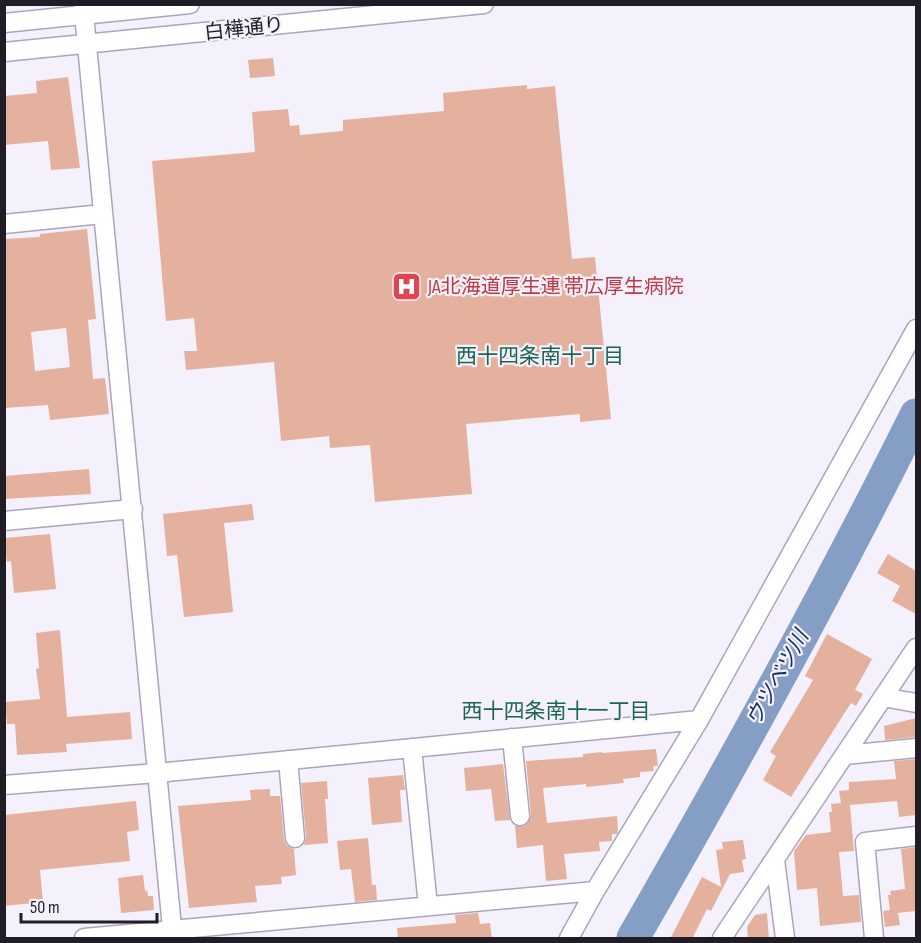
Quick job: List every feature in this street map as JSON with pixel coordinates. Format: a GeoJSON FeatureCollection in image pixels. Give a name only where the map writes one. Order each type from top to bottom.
{"type":"FeatureCollection","features":[{"type":"Feature","properties":{"kind":"street","name":"白樺通り"},"geometry":{"type":"LineString","coordinates":[[4,23],[84,10],[190,4]]}},
{"type":"Feature","properties":{"kind":"street","name":"白樺通り"},"geometry":{"type":"LineString","coordinates":[[4,52],[394,9],[484,4]]}},
{"type":"Feature","properties":{"kind":"street"},"geometry":{"type":"LineString","coordinates":[[84,10],[173,934]]}},
{"type":"Feature","properties":{"kind":"street"},"geometry":{"type":"LineString","coordinates":[[4,224],[102,214]]}},
{"type":"Feature","properties":{"kind":"street"},"geometry":{"type":"LineString","coordinates":[[569,939],[595,891],[699,720],[916,329]]}},
{"type":"Feature","properties":{"kind":"street"},"geometry":{"type":"LineString","coordinates":[[4,521],[133,509]]}},
{"type":"Feature","properties":{"kind":"street"},"geometry":{"type":"LineString","coordinates":[[722,939],[916,648]]}},
{"type":"Feature","properties":{"kind":"street"},"geometry":{"type":"LineString","coordinates":[[883,697],[916,703]]}},
{"type":"Feature","properties":{"kind":"street"},"geometry":{"type":"LineString","coordinates":[[4,785],[157,773],[699,720]]}},
{"type":"Feature","properties":{"kind":"street"},"geometry":{"type":"LineString","coordinates":[[512,738],[520,816]]}},
{"type":"Feature","properties":{"kind":"street"},"geometry":{"type":"LineString","coordinates":[[412,748],[428,906]]}},
{"type":"Feature","properties":{"kind":"street"},"geometry":{"type":"LineString","coordinates":[[845,755],[916,748]]}},
{"type":"Feature","properties":{"kind":"street"},"geometry":{"type":"LineString","coordinates":[[288,760],[295,838]]}},
{"type":"Feature","properties":{"kind":"street"},"geometry":{"type":"LineString","coordinates":[[874,939],[865,842],[916,836]]}},
{"type":"Feature","properties":{"kind":"street"},"geometry":{"type":"LineString","coordinates":[[775,860],[785,939]]}},
{"type":"Feature","properties":{"kind":"street"},"geometry":{"type":"LineString","coordinates":[[84,939],[173,934],[428,906],[595,891]]}},
{"type":"Feature","properties":{"kind":"building"},"geometry":{"type":"Polygon","coordinates":[[[273,58],[275,76],[250,78],[248,60],[273,58]]]}},
{"type":"Feature","properties":{"kind":"building"},"geometry":{"type":"Polygon","coordinates":[[[68,77],[80,168],[51,170],[48,141],[4,145],[4,96],[37,93],[36,81],[68,77]]]}},
{"type":"Feature","properties":{"kind":"building","name":"JA北海道厚生連 帯広厚生病院"},"geometry":{"type":"Polygon","coordinates":[[[527,85],[527,89],[555,86],[572,259],[595,257],[611,419],[580,422],[580,414],[466,424],[472,494],[375,502],[370,445],[330,448],[329,436],[281,441],[274,362],[186,370],[184,351],[197,351],[194,318],[166,321],[152,161],[255,152],[252,112],[288,109],[290,126],[299,125],[300,135],[343,131],[343,120],[444,111],[443,93],[527,85]]]}},
{"type":"Feature","properties":{"kind":"building"},"geometry":{"type":"Polygon","coordinates":[[[87,229],[96,319],[88,320],[93,379],[105,378],[109,414],[50,420],[48,405],[4,408],[4,239],[40,237],[40,234],[87,229]],[[66,328],[31,332],[35,371],[70,367],[66,328]]]}},
{"type":"Feature","properties":{"kind":"building"},"geometry":{"type":"Polygon","coordinates":[[[89,469],[91,494],[4,499],[4,476],[89,469]]]}},
{"type":"Feature","properties":{"kind":"building"},"geometry":{"type":"Polygon","coordinates":[[[252,504],[254,520],[224,523],[233,612],[184,617],[177,555],[167,556],[163,514],[252,504]]]}},
{"type":"Feature","properties":{"kind":"building"},"geometry":{"type":"Polygon","coordinates":[[[50,534],[56,589],[14,593],[11,561],[7,562],[4,538],[50,534]]]}},
{"type":"Feature","properties":{"kind":"building"},"geometry":{"type":"Polygon","coordinates":[[[888,554],[916,571],[916,614],[892,601],[900,586],[877,573],[888,554]]]}},
{"type":"Feature","properties":{"kind":"building"},"geometry":{"type":"Polygon","coordinates":[[[60,630],[67,717],[130,712],[132,739],[66,744],[67,752],[17,755],[15,724],[7,724],[5,702],[40,699],[36,669],[39,668],[36,633],[60,630]]]}},
{"type":"Feature","properties":{"kind":"building"},"geometry":{"type":"Polygon","coordinates":[[[827,634],[872,659],[855,690],[863,694],[856,706],[851,703],[791,797],[763,780],[776,756],[770,752],[813,680],[805,676],[827,634]]]}},
{"type":"Feature","properties":{"kind":"building"},"geometry":{"type":"Polygon","coordinates":[[[916,718],[916,737],[885,740],[884,726],[916,718]]]}},
{"type":"Feature","properties":{"kind":"building"},"geometry":{"type":"Polygon","coordinates":[[[656,749],[658,766],[653,766],[654,771],[640,772],[640,777],[623,779],[624,783],[543,788],[547,823],[617,816],[618,831],[617,834],[612,834],[612,841],[599,842],[600,851],[564,854],[567,879],[546,881],[543,845],[517,848],[515,826],[526,825],[531,815],[526,761],[583,757],[583,754],[602,752],[656,749]]]}},
{"type":"Feature","properties":{"kind":"building"},"geometry":{"type":"Polygon","coordinates":[[[916,759],[916,815],[899,817],[897,801],[850,805],[854,851],[839,852],[843,896],[859,895],[861,922],[820,926],[817,888],[797,890],[794,851],[806,835],[831,832],[829,812],[832,812],[831,804],[841,803],[839,791],[849,790],[849,782],[896,779],[894,761],[916,759]]]}},
{"type":"Feature","properties":{"kind":"building"},"geometry":{"type":"Polygon","coordinates":[[[503,764],[510,820],[495,821],[491,789],[466,791],[464,768],[503,764]]]}},
{"type":"Feature","properties":{"kind":"building"},"geometry":{"type":"Polygon","coordinates":[[[403,775],[405,790],[400,790],[402,822],[372,825],[368,778],[403,775]]]}},
{"type":"Feature","properties":{"kind":"building"},"geometry":{"type":"Polygon","coordinates":[[[327,781],[328,799],[325,799],[328,843],[304,845],[306,837],[301,783],[327,781]]]}},
{"type":"Feature","properties":{"kind":"building"},"geometry":{"type":"Polygon","coordinates":[[[270,789],[270,796],[280,796],[284,839],[286,845],[294,849],[296,875],[281,877],[282,884],[255,886],[257,902],[189,908],[178,806],[251,800],[250,790],[270,789]]]}},
{"type":"Feature","properties":{"kind":"building"},"geometry":{"type":"Polygon","coordinates":[[[136,801],[139,830],[127,832],[130,861],[40,870],[43,902],[4,906],[4,815],[136,801]]]}},
{"type":"Feature","properties":{"kind":"building"},"geometry":{"type":"Polygon","coordinates":[[[368,838],[372,885],[376,885],[377,900],[355,902],[351,869],[340,870],[337,841],[368,838]]]}},
{"type":"Feature","properties":{"kind":"building"},"geometry":{"type":"Polygon","coordinates":[[[743,840],[746,859],[742,860],[744,872],[730,874],[711,911],[707,909],[692,939],[670,939],[702,877],[721,887],[716,850],[723,849],[722,842],[743,840]]]}},
{"type":"Feature","properties":{"kind":"building"},"geometry":{"type":"Polygon","coordinates":[[[916,847],[916,911],[898,913],[900,925],[885,927],[883,911],[890,910],[888,895],[891,895],[890,891],[905,889],[901,849],[916,847]]]}},
{"type":"Feature","properties":{"kind":"building"},"geometry":{"type":"Polygon","coordinates":[[[143,875],[145,891],[147,890],[148,896],[153,896],[154,910],[121,913],[118,878],[143,875]]]}},
{"type":"Feature","properties":{"kind":"building"},"geometry":{"type":"Polygon","coordinates":[[[478,913],[480,924],[490,923],[492,939],[398,939],[397,928],[456,923],[455,915],[478,913]]]}},
{"type":"Feature","properties":{"kind":"building"},"geometry":{"type":"Polygon","coordinates":[[[767,913],[769,939],[748,939],[747,927],[755,915],[767,913]]]}},
{"type":"Feature","properties":{"kind":"waterway","name":"ウツベツ川"},"geometry":{"type":"LineString","coordinates":[[633,938],[779,678],[916,415]]}},
{"type":"Feature","properties":{"kind":"place","name":"JA北海道厚生連 帯広厚生病院"},"geometry":{"type":"Point","coordinates":[407,286]}},
{"type":"Feature","properties":{"kind":"district","name":"西十四条南十丁目"},"geometry":{"type":"Point","coordinates":[540,356]}},
{"type":"Feature","properties":{"kind":"district","name":"西十四条南十一丁目"},"geometry":{"type":"Point","coordinates":[556,711]}}]}
